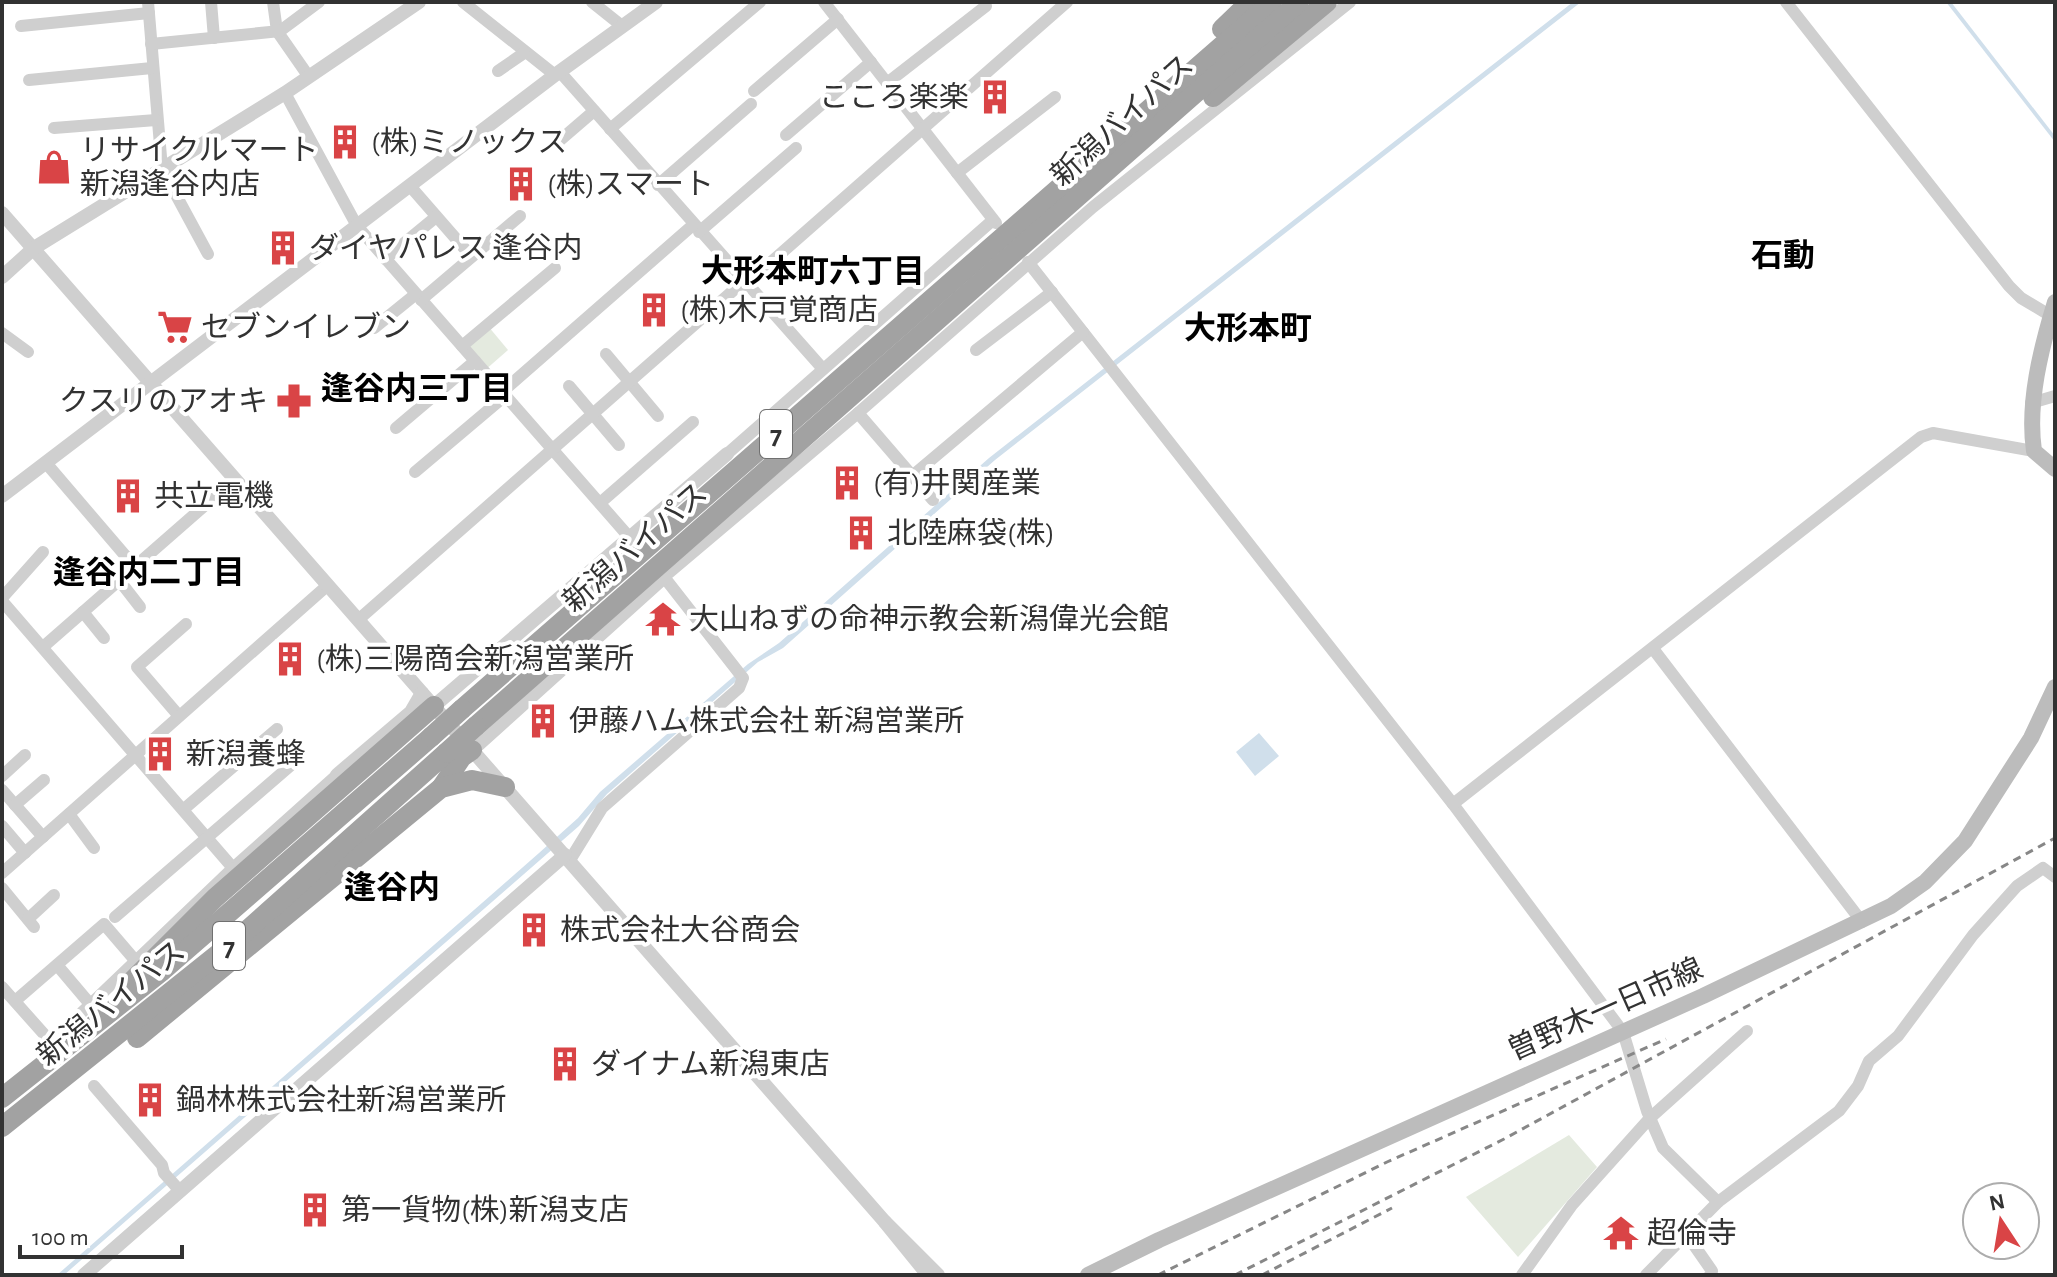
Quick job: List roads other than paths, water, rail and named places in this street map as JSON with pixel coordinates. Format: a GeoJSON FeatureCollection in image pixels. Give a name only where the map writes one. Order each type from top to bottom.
{"type":"FeatureCollection","features":[{"type":"Feature","properties":{"kind":"highway"},"geometry":{"type":"LineString","coordinates":[[1091,159],[1250,2]]}},
{"type":"Feature","properties":{"kind":"highway","name":"新潟バイパス"},"geometry":{"type":"LineString","coordinates":[[2,1098],[161,972],[1272,2]]}},
{"type":"Feature","properties":{"kind":"highway","name":"新潟バイパス"},"geometry":{"type":"LineString","coordinates":[[2,1127],[47,1095],[243,934],[1299,2]]}},
{"type":"Feature","properties":{"kind":"highway"},"geometry":{"type":"LineString","coordinates":[[1096,183],[1196,111],[1327,2]]}},
{"type":"Feature","properties":{"kind":"highway"},"geometry":{"type":"LineString","coordinates":[[59,1054],[215,898],[428,700]]}},
{"type":"Feature","properties":{"kind":"highway"},"geometry":{"type":"LineString","coordinates":[[47,1095],[117,1054],[441,788],[462,757],[472,750]]}},
{"type":"Feature","properties":{"kind":"highway"},"geometry":{"type":"LineString","coordinates":[[441,788],[472,780],[505,787]]}},
{"type":"Feature","properties":{"kind":"main road"},"geometry":{"type":"LineString","coordinates":[[2053,309],[2031,403],[2034,451],[2055,469]]}},
{"type":"Feature","properties":{"kind":"main road","name":"曽野木一日市線"},"geometry":{"type":"LineString","coordinates":[[1088,1275],[1862,922],[1925,882],[1965,841],[2031,738],[2055,687]]}},
{"type":"Feature","properties":{"kind":"street"},"geometry":{"type":"LineString","coordinates":[[211,2],[214,38]]}},
{"type":"Feature","properties":{"kind":"street"},"geometry":{"type":"LineString","coordinates":[[273,2],[277,31],[309,77]]}},
{"type":"Feature","properties":{"kind":"street"},"geometry":{"type":"LineString","coordinates":[[151,44],[277,31],[319,2]]}},
{"type":"Feature","properties":{"kind":"street"},"geometry":{"type":"LineString","coordinates":[[2,277],[34,248],[285,93],[419,2]]}},
{"type":"Feature","properties":{"kind":"street"},"geometry":{"type":"LineString","coordinates":[[463,2],[524,53],[557,74],[594,111],[744,284],[823,369]]}},
{"type":"Feature","properties":{"kind":"street"},"geometry":{"type":"LineString","coordinates":[[592,2],[622,26]]}},
{"type":"Feature","properties":{"kind":"street"},"geometry":{"type":"LineString","coordinates":[[2,496],[656,2]]}},
{"type":"Feature","properties":{"kind":"street"},"geometry":{"type":"LineString","coordinates":[[610,129],[760,2]]}},
{"type":"Feature","properties":{"kind":"street"},"geometry":{"type":"LineString","coordinates":[[358,620],[1067,2]]}},
{"type":"Feature","properties":{"kind":"street"},"geometry":{"type":"LineString","coordinates":[[472,750],[664,577],[858,413],[1028,262],[1154,156],[1350,2]]}},
{"type":"Feature","properties":{"kind":"street"},"geometry":{"type":"LineString","coordinates":[[1786,2],[2009,286],[2021,298],[2053,309]]}},
{"type":"Feature","properties":{"kind":"street"},"geometry":{"type":"LineString","coordinates":[[2,987],[51,1042],[134,959],[337,775],[411,712],[630,538],[995,222],[828,3]]}},
{"type":"Feature","properties":{"kind":"street"},"geometry":{"type":"LineString","coordinates":[[887,83],[986,6]]}},
{"type":"Feature","properties":{"kind":"street"},"geometry":{"type":"LineString","coordinates":[[21,26],[148,7],[162,169],[208,254]]}},
{"type":"Feature","properties":{"kind":"street"},"geometry":{"type":"LineString","coordinates":[[658,185],[838,19]]}},
{"type":"Feature","properties":{"kind":"street"},"geometry":{"type":"LineString","coordinates":[[498,71],[524,53]]}},
{"type":"Feature","properties":{"kind":"street"},"geometry":{"type":"LineString","coordinates":[[786,135],[871,62]]}},
{"type":"Feature","properties":{"kind":"street"},"geometry":{"type":"LineString","coordinates":[[29,80],[152,68]]}},
{"type":"Feature","properties":{"kind":"street"},"geometry":{"type":"LineString","coordinates":[[285,93],[357,226],[630,538]]}},
{"type":"Feature","properties":{"kind":"street"},"geometry":{"type":"LineString","coordinates":[[957,173],[1055,97]]}},
{"type":"Feature","properties":{"kind":"street"},"geometry":{"type":"LineString","coordinates":[[558,142],[594,111]]}},
{"type":"Feature","properties":{"kind":"street"},"geometry":{"type":"LineString","coordinates":[[54,128],[156,120]]}},
{"type":"Feature","properties":{"kind":"street"},"geometry":{"type":"LineString","coordinates":[[415,472],[696,228],[796,148]]}},
{"type":"Feature","properties":{"kind":"street"},"geometry":{"type":"LineString","coordinates":[[410,186],[471,256]]}},
{"type":"Feature","properties":{"kind":"street"},"geometry":{"type":"LineString","coordinates":[[2,213],[568,858],[928,1275]]}},
{"type":"Feature","properties":{"kind":"street"},"geometry":{"type":"LineString","coordinates":[[374,328],[419,297],[520,216]]}},
{"type":"Feature","properties":{"kind":"street"},"geometry":{"type":"LineString","coordinates":[[385,259],[436,217]]}},
{"type":"Feature","properties":{"kind":"street"},"geometry":{"type":"LineString","coordinates":[[1028,262],[1453,804],[1623,1032],[1650,1118],[1663,1148],[1718,1202]]}},
{"type":"Feature","properties":{"kind":"street"},"geometry":{"type":"LineString","coordinates":[[462,346],[555,268]]}},
{"type":"Feature","properties":{"kind":"street"},"geometry":{"type":"LineString","coordinates":[[976,350],[1052,292]]}},
{"type":"Feature","properties":{"kind":"street"},"geometry":{"type":"LineString","coordinates":[[912,476],[1083,332]]}},
{"type":"Feature","properties":{"kind":"street"},"geometry":{"type":"LineString","coordinates":[[2,333],[28,352]]}},
{"type":"Feature","properties":{"kind":"street"},"geometry":{"type":"LineString","coordinates":[[606,354],[658,416]]}},
{"type":"Feature","properties":{"kind":"street"},"geometry":{"type":"LineString","coordinates":[[396,428],[475,361]]}},
{"type":"Feature","properties":{"kind":"street"},"geometry":{"type":"LineString","coordinates":[[569,386],[619,445]]}},
{"type":"Feature","properties":{"kind":"street"},"geometry":{"type":"LineString","coordinates":[[2031,403],[2055,396]]}},
{"type":"Feature","properties":{"kind":"street"},"geometry":{"type":"LineString","coordinates":[[858,413],[933,500]]}},
{"type":"Feature","properties":{"kind":"street"},"geometry":{"type":"LineString","coordinates":[[600,503],[693,422]]}},
{"type":"Feature","properties":{"kind":"street"},"geometry":{"type":"LineString","coordinates":[[1453,804],[1654,650],[1921,437],[1933,433],[2034,451]]}},
{"type":"Feature","properties":{"kind":"street"},"geometry":{"type":"LineString","coordinates":[[46,463],[135,567]]}},
{"type":"Feature","properties":{"kind":"street"},"geometry":{"type":"LineString","coordinates":[[43,647],[235,479]]}},
{"type":"Feature","properties":{"kind":"street"},"geometry":{"type":"LineString","coordinates":[[43,552],[2,599],[233,868]]}},
{"type":"Feature","properties":{"kind":"street"},"geometry":{"type":"LineString","coordinates":[[84,1275],[568,858],[602,808],[739,688],[741,674],[664,577]]}},
{"type":"Feature","properties":{"kind":"street"},"geometry":{"type":"LineString","coordinates":[[119,580],[140,607]]}},
{"type":"Feature","properties":{"kind":"street"},"geometry":{"type":"LineString","coordinates":[[2,873],[328,585]]}},
{"type":"Feature","properties":{"kind":"street"},"geometry":{"type":"LineString","coordinates":[[83,612],[104,638]]}},
{"type":"Feature","properties":{"kind":"street"},"geometry":{"type":"LineString","coordinates":[[179,716],[137,667],[186,624]]}},
{"type":"Feature","properties":{"kind":"street"},"geometry":{"type":"LineString","coordinates":[[1654,650],[1862,922]]}},
{"type":"Feature","properties":{"kind":"street"},"geometry":{"type":"LineString","coordinates":[[184,809],[277,729]]}},
{"type":"Feature","properties":{"kind":"street"},"geometry":{"type":"LineString","coordinates":[[2,776],[25,755]]}},
{"type":"Feature","properties":{"kind":"street"},"geometry":{"type":"LineString","coordinates":[[115,917],[290,766]]}},
{"type":"Feature","properties":{"kind":"street"},"geometry":{"type":"LineString","coordinates":[[15,805],[44,780]]}},
{"type":"Feature","properties":{"kind":"street"},"geometry":{"type":"LineString","coordinates":[[2,790],[43,837]]}},
{"type":"Feature","properties":{"kind":"street"},"geometry":{"type":"LineString","coordinates":[[69,814],[94,848]]}},
{"type":"Feature","properties":{"kind":"street"},"geometry":{"type":"LineString","coordinates":[[2,826],[25,853]]}},
{"type":"Feature","properties":{"kind":"street"},"geometry":{"type":"LineString","coordinates":[[1646,1275],[1718,1202],[1839,1111],[1858,1086],[1869,1061],[1898,1036],[1959,953],[2017,886],[2043,868],[2055,877]]}},
{"type":"Feature","properties":{"kind":"street"},"geometry":{"type":"LineString","coordinates":[[2,888],[31,923],[54,895]]}},
{"type":"Feature","properties":{"kind":"street"},"geometry":{"type":"LineString","coordinates":[[15,1001],[104,924],[134,959]]}},
{"type":"Feature","properties":{"kind":"street"},"geometry":{"type":"LineString","coordinates":[[57,965],[90,1004]]}},
{"type":"Feature","properties":{"kind":"street"},"geometry":{"type":"LineString","coordinates":[[1522,1275],[1572,1205],[1650,1118],[1747,1031]]}},
{"type":"Feature","properties":{"kind":"street"},"geometry":{"type":"LineString","coordinates":[[94,1086],[162,1165],[180,1191]]}},
{"type":"Feature","properties":{"kind":"street"},"geometry":{"type":"LineString","coordinates":[[885,1222],[938,1275]]}},
{"type":"Feature","properties":{"kind":"street"},"geometry":{"type":"LineString","coordinates":[[1687,1235],[1712,1271],[1710,1275]]}},
{"type":"Feature","properties":{"kind":"water"},"geometry":{"type":"Polygon","coordinates":[[[1573,2],[1581,2],[995,460],[783,648],[758,662],[607,794],[579,826],[64,1275],[57,1275],[539,853],[578,818],[600,792],[748,664],[779,643],[989,458],[1573,2]]]}},
{"type":"Feature","properties":{"kind":"water"},"geometry":{"type":"Polygon","coordinates":[[[1946,2],[1951,2],[2055,136],[2055,142],[1946,2]]]}},
{"type":"Feature","properties":{"kind":"water"},"geometry":{"type":"Polygon","coordinates":[[[1259,733],[1279,756],[1255,776],[1236,752],[1259,733]]]}},
{"type":"Feature","properties":{"kind":"railway"},"geometry":{"type":"LineString","coordinates":[[1235,1275],[1504,1139],[2055,838]]}},
{"type":"Feature","properties":{"kind":"railway"},"geometry":{"type":"LineString","coordinates":[[1158,1275],[1387,1162],[1666,1039]]}},
{"type":"Feature","properties":{"kind":"railway"},"geometry":{"type":"LineString","coordinates":[[1262,1275],[1392,1208]]}},
{"type":"Feature","properties":{"kind":"place","name":"こころ楽楽"},"geometry":{"type":"Point","coordinates":[995,97]}},
{"type":"Feature","properties":{"kind":"place","name":"(株)ミノックス"},"geometry":{"type":"Point","coordinates":[345,142]}},
{"type":"Feature","properties":{"kind":"place","name":"リサイクルマート 新潟逢谷内店"},"geometry":{"type":"Point","coordinates":[54,167]}},
{"type":"Feature","properties":{"kind":"place","name":"(株)スマート"},"geometry":{"type":"Point","coordinates":[521,184]}},
{"type":"Feature","properties":{"kind":"place","name":"ダイヤパレス 逢谷内"},"geometry":{"type":"Point","coordinates":[283,248]}},
{"type":"Feature","properties":{"kind":"place","name":"(株)木戸覚商店"},"geometry":{"type":"Point","coordinates":[654,310]}},
{"type":"Feature","properties":{"kind":"place","name":"セブンイレブン"},"geometry":{"type":"Point","coordinates":[175,327]}},
{"type":"Feature","properties":{"kind":"place","name":"クスリのアオキ"},"geometry":{"type":"Point","coordinates":[294,401]}},
{"type":"Feature","properties":{"kind":"place","name":"(有)井関産業"},"geometry":{"type":"Point","coordinates":[847,483]}},
{"type":"Feature","properties":{"kind":"place","name":"共立電機"},"geometry":{"type":"Point","coordinates":[128,496]}},
{"type":"Feature","properties":{"kind":"place","name":"北陸麻袋(株)"},"geometry":{"type":"Point","coordinates":[861,533]}},
{"type":"Feature","properties":{"kind":"place","name":"大山ねずの命神示教会新潟偉光会館"},"geometry":{"type":"Point","coordinates":[663,619]}},
{"type":"Feature","properties":{"kind":"place","name":"(株)三陽商会新潟営業所"},"geometry":{"type":"Point","coordinates":[290,659]}},
{"type":"Feature","properties":{"kind":"place","name":"伊藤ハム株式会社 新潟営業所"},"geometry":{"type":"Point","coordinates":[543,721]}},
{"type":"Feature","properties":{"kind":"place","name":"新潟養蜂"},"geometry":{"type":"Point","coordinates":[160,754]}},
{"type":"Feature","properties":{"kind":"place","name":"株式会社大谷商会"},"geometry":{"type":"Point","coordinates":[534,930]}},
{"type":"Feature","properties":{"kind":"place","name":"ダイナム新潟東店"},"geometry":{"type":"Point","coordinates":[565,1064]}},
{"type":"Feature","properties":{"kind":"place","name":"鍋林株式会社新潟営業所"},"geometry":{"type":"Point","coordinates":[150,1100]}},
{"type":"Feature","properties":{"kind":"place","name":"第一貨物(株)新潟支店"},"geometry":{"type":"Point","coordinates":[315,1210]}},
{"type":"Feature","properties":{"kind":"place","name":"超倫寺"},"geometry":{"type":"Point","coordinates":[1621,1233]}},
{"type":"Feature","properties":{"kind":"district","name":"石動"},"geometry":{"type":"Point","coordinates":[1783,255]}},
{"type":"Feature","properties":{"kind":"district","name":"大形本町六丁目"},"geometry":{"type":"Point","coordinates":[813,271]}},
{"type":"Feature","properties":{"kind":"district","name":"大形本町"},"geometry":{"type":"Point","coordinates":[1248,328]}},
{"type":"Feature","properties":{"kind":"district","name":"逢谷内三丁目"},"geometry":{"type":"Point","coordinates":[417,388]}},
{"type":"Feature","properties":{"kind":"district","name":"逢谷内二丁目"},"geometry":{"type":"Point","coordinates":[149,572]}},
{"type":"Feature","properties":{"kind":"district","name":"逢谷内"},"geometry":{"type":"Point","coordinates":[392,887]}}]}
